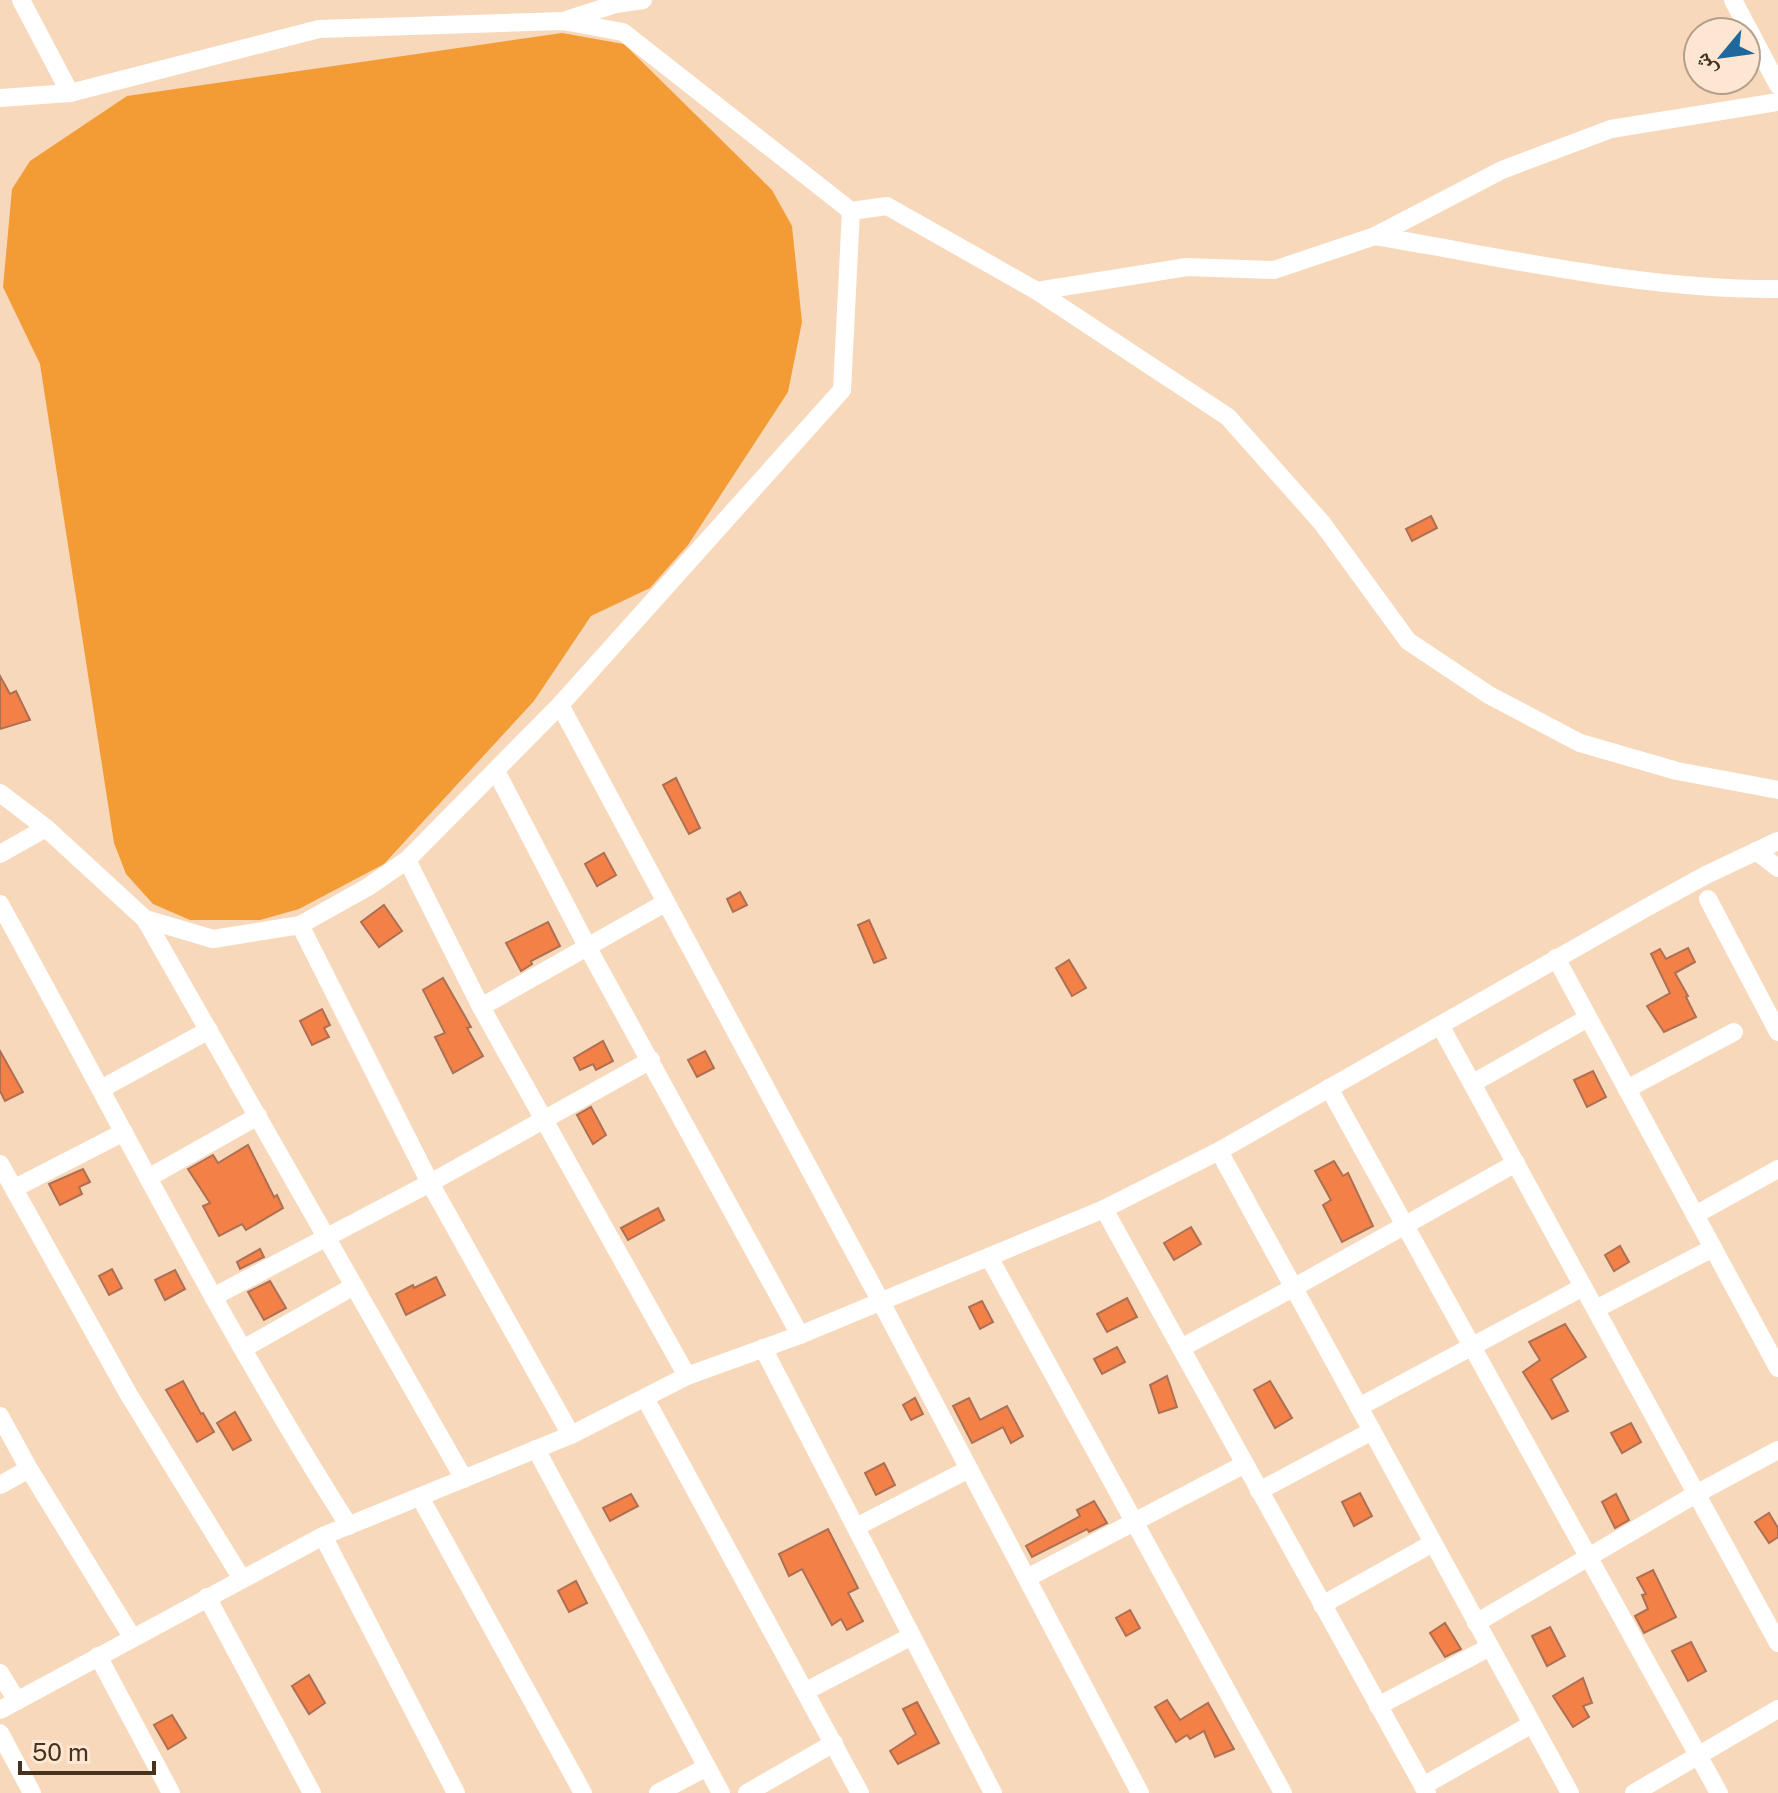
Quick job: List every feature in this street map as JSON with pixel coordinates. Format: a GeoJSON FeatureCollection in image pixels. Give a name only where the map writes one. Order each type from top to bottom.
{"type":"FeatureCollection","features":[{"type":"Feature","properties":{"kind":"street"},"geometry":{"type":"LineString","coordinates":[[21,0],[70,93]]}},
{"type":"Feature","properties":{"kind":"street"},"geometry":{"type":"LineString","coordinates":[[563,21],[616,4],[643,0]]}},
{"type":"Feature","properties":{"kind":"street"},"geometry":{"type":"LineString","coordinates":[[1733,0],[1778,85]]}},
{"type":"Feature","properties":{"kind":"street"},"geometry":{"type":"LineString","coordinates":[[0,98],[70,93],[319,29],[563,21],[623,32],[851,211],[887,206],[1037,291],[1228,417],[1322,523],[1408,641],[1466,680],[1580,743],[1677,771],[1778,790]]}},
{"type":"Feature","properties":{"kind":"street"},"geometry":{"type":"LineString","coordinates":[[1037,291],[1187,267],[1274,270],[1375,236],[1502,170],[1611,129],[1778,102]]}},
{"type":"Feature","properties":{"kind":"street"},"geometry":{"type":"LineString","coordinates":[[145,919],[213,939],[300,925],[368,887],[407,860],[496,771],[560,705],[842,390],[851,211]]}},
{"type":"Feature","properties":{"kind":"street"},"geometry":{"type":"LineString","coordinates":[[1375,236],[1631,279],[1725,289],[1778,289]]}},
{"type":"Feature","properties":{"kind":"street"},"geometry":{"type":"LineString","coordinates":[[560,705],[881,1302],[1139,1793]]}},
{"type":"Feature","properties":{"kind":"street"},"geometry":{"type":"LineString","coordinates":[[496,771],[588,948],[800,1335]]}},
{"type":"Feature","properties":{"kind":"street"},"geometry":{"type":"LineString","coordinates":[[0,793],[46,828],[145,919],[464,1479]]}},
{"type":"Feature","properties":{"kind":"street"},"geometry":{"type":"LineString","coordinates":[[0,854],[46,828]]}},
{"type":"Feature","properties":{"kind":"street"},"geometry":{"type":"LineString","coordinates":[[0,1673],[8,1705],[323,1536],[571,1435],[687,1376],[800,1335],[1104,1209],[1219,1151],[1441,1027],[1556,958],[1778,841]]}},
{"type":"Feature","properties":{"kind":"street"},"geometry":{"type":"LineString","coordinates":[[1756,851],[1778,868]]}},
{"type":"Feature","properties":{"kind":"street"},"geometry":{"type":"LineString","coordinates":[[407,860],[481,1007],[687,1376]]}},
{"type":"Feature","properties":{"kind":"street"},"geometry":{"type":"LineString","coordinates":[[1708,899],[1778,1032]]}},
{"type":"Feature","properties":{"kind":"street"},"geometry":{"type":"LineString","coordinates":[[481,1007],[665,903]]}},
{"type":"Feature","properties":{"kind":"street"},"geometry":{"type":"LineString","coordinates":[[0,904],[213,1297],[293,1438],[349,1526]]}},
{"type":"Feature","properties":{"kind":"street"},"geometry":{"type":"LineString","coordinates":[[300,925],[430,1183],[571,1435]]}},
{"type":"Feature","properties":{"kind":"street"},"geometry":{"type":"LineString","coordinates":[[1556,958],[1778,1368]]}},
{"type":"Feature","properties":{"kind":"street"},"geometry":{"type":"LineString","coordinates":[[1473,1083],[1588,1018]]}},
{"type":"Feature","properties":{"kind":"street"},"geometry":{"type":"LineString","coordinates":[[1441,1027],[1696,1494],[1776,1633]]}},
{"type":"Feature","properties":{"kind":"street"},"geometry":{"type":"LineString","coordinates":[[101,1089],[209,1030]]}},
{"type":"Feature","properties":{"kind":"street"},"geometry":{"type":"LineString","coordinates":[[1627,1089],[1734,1032]]}},
{"type":"Feature","properties":{"kind":"street"},"geometry":{"type":"LineString","coordinates":[[213,1297],[430,1183],[651,1060]]}},
{"type":"Feature","properties":{"kind":"street"},"geometry":{"type":"LineString","coordinates":[[1329,1088],[1719,1793]]}},
{"type":"Feature","properties":{"kind":"street"},"geometry":{"type":"LineString","coordinates":[[148,1178],[258,1116]]}},
{"type":"Feature","properties":{"kind":"street"},"geometry":{"type":"LineString","coordinates":[[15,1188],[124,1132]]}},
{"type":"Feature","properties":{"kind":"street"},"geometry":{"type":"LineString","coordinates":[[1219,1151],[1570,1793]]}},
{"type":"Feature","properties":{"kind":"street"},"geometry":{"type":"LineString","coordinates":[[1181,1348],[1516,1163]]}},
{"type":"Feature","properties":{"kind":"street"},"geometry":{"type":"LineString","coordinates":[[0,1164],[129,1395],[242,1579]]}},
{"type":"Feature","properties":{"kind":"street"},"geometry":{"type":"LineString","coordinates":[[1695,1215],[1778,1169]]}},
{"type":"Feature","properties":{"kind":"street"},"geometry":{"type":"LineString","coordinates":[[1104,1209],[1425,1790],[1532,1724]]}},
{"type":"Feature","properties":{"kind":"street"},"geometry":{"type":"LineString","coordinates":[[1596,1309],[1713,1248]]}},
{"type":"Feature","properties":{"kind":"street"},"geometry":{"type":"LineString","coordinates":[[989,1257],[1283,1793]]}},
{"type":"Feature","properties":{"kind":"street"},"geometry":{"type":"LineString","coordinates":[[243,1349],[354,1286]]}},
{"type":"Feature","properties":{"kind":"street"},"geometry":{"type":"LineString","coordinates":[[1359,1407],[1471,1344],[1583,1287]]}},
{"type":"Feature","properties":{"kind":"street"},"geometry":{"type":"LineString","coordinates":[[763,1348],[993,1793]]}},
{"type":"Feature","properties":{"kind":"street"},"geometry":{"type":"LineString","coordinates":[[645,1398],[860,1793]]}},
{"type":"Feature","properties":{"kind":"street"},"geometry":{"type":"LineString","coordinates":[[0,1416],[132,1637]]}},
{"type":"Feature","properties":{"kind":"street"},"geometry":{"type":"LineString","coordinates":[[1259,1491],[1372,1431]]}},
{"type":"Feature","properties":{"kind":"street"},"geometry":{"type":"LineString","coordinates":[[536,1449],[721,1793]]}},
{"type":"Feature","properties":{"kind":"street"},"geometry":{"type":"LineString","coordinates":[[1476,1623],[1696,1494],[1778,1450]]}},
{"type":"Feature","properties":{"kind":"street"},"geometry":{"type":"LineString","coordinates":[[1027,1578],[1245,1464]]}},
{"type":"Feature","properties":{"kind":"street"},"geometry":{"type":"LineString","coordinates":[[0,1485],[29,1469]]}},
{"type":"Feature","properties":{"kind":"street"},"geometry":{"type":"LineString","coordinates":[[856,1527],[969,1469]]}},
{"type":"Feature","properties":{"kind":"street"},"geometry":{"type":"LineString","coordinates":[[420,1497],[583,1793]]}},
{"type":"Feature","properties":{"kind":"street"},"geometry":{"type":"LineString","coordinates":[[323,1536],[456,1793]]}},
{"type":"Feature","properties":{"kind":"street"},"geometry":{"type":"LineString","coordinates":[[1322,1605],[1433,1543]]}},
{"type":"Feature","properties":{"kind":"street"},"geometry":{"type":"LineString","coordinates":[[207,1597],[312,1793]]}},
{"type":"Feature","properties":{"kind":"street"},"geometry":{"type":"LineString","coordinates":[[806,1691],[912,1636]]}},
{"type":"Feature","properties":{"kind":"street"},"geometry":{"type":"LineString","coordinates":[[1378,1706],[1490,1647]]}},
{"type":"Feature","properties":{"kind":"street"},"geometry":{"type":"LineString","coordinates":[[98,1656],[171,1793]]}},
{"type":"Feature","properties":{"kind":"street"},"geometry":{"type":"LineString","coordinates":[[1634,1793],[1778,1709]]}},
{"type":"Feature","properties":{"kind":"street"},"geometry":{"type":"LineString","coordinates":[[0,1733],[32,1793]]}},
{"type":"Feature","properties":{"kind":"street"},"geometry":{"type":"LineString","coordinates":[[747,1793],[834,1743]]}},
{"type":"Feature","properties":{"kind":"street"},"geometry":{"type":"LineString","coordinates":[[658,1793],[707,1767]]}},
{"type":"Feature","properties":{"kind":"shaded area"},"geometry":{"type":"Polygon","coordinates":[[[562,33],[624,44],[772,190],[792,226],[802,322],[788,392],[688,545],[650,588],[591,616],[534,701],[384,864],[299,909],[260,920],[190,920],[153,904],[126,874],[114,843],[40,364],[3,287],[12,189],[30,161],[127,96],[562,33]]]}},
{"type":"Feature","properties":{"kind":"building"},"geometry":{"type":"Polygon","coordinates":[[[1431,516],[1437,528],[1412,541],[1406,529],[1431,516]]]}},
{"type":"Feature","properties":{"kind":"building"},"geometry":{"type":"Polygon","coordinates":[[[0,676],[10,694],[16,691],[30,720],[0,729],[0,676]]]}},
{"type":"Feature","properties":{"kind":"building"},"geometry":{"type":"Polygon","coordinates":[[[676,778],[700,828],[689,834],[663,785],[676,778]]]}},
{"type":"Feature","properties":{"kind":"building"},"geometry":{"type":"Polygon","coordinates":[[[604,853],[616,875],[597,886],[585,864],[604,853]]]}},
{"type":"Feature","properties":{"kind":"building"},"geometry":{"type":"Polygon","coordinates":[[[740,892],[747,905],[733,912],[727,899],[740,892]]]}},
{"type":"Feature","properties":{"kind":"building"},"geometry":{"type":"Polygon","coordinates":[[[384,905],[402,931],[379,947],[361,922],[384,905]]]}},
{"type":"Feature","properties":{"kind":"building"},"geometry":{"type":"Polygon","coordinates":[[[869,920],[886,958],[874,963],[858,925],[869,920]]]}},
{"type":"Feature","properties":{"kind":"building"},"geometry":{"type":"Polygon","coordinates":[[[548,922],[560,946],[531,961],[532,964],[521,971],[506,943],[548,922]]]}},
{"type":"Feature","properties":{"kind":"building"},"geometry":{"type":"Polygon","coordinates":[[[1688,948],[1695,962],[1675,973],[1696,1017],[1664,1032],[1647,1006],[1670,993],[1651,954],[1660,949],[1666,959],[1688,948]]]}},
{"type":"Feature","properties":{"kind":"building"},"geometry":{"type":"Polygon","coordinates":[[[1069,960],[1086,988],[1072,996],[1056,968],[1069,960]]]}},
{"type":"Feature","properties":{"kind":"building"},"geometry":{"type":"Polygon","coordinates":[[[443,978],[471,1027],[467,1028],[483,1056],[453,1073],[435,1037],[445,1033],[423,990],[443,978]]]}},
{"type":"Feature","properties":{"kind":"building"},"geometry":{"type":"Polygon","coordinates":[[[322,1009],[330,1025],[324,1028],[329,1037],[312,1045],[300,1021],[322,1009]]]}},
{"type":"Feature","properties":{"kind":"building"},"geometry":{"type":"Polygon","coordinates":[[[603,1041],[613,1061],[596,1070],[593,1064],[580,1070],[574,1058],[603,1041]]]}},
{"type":"Feature","properties":{"kind":"building"},"geometry":{"type":"Polygon","coordinates":[[[0,1051],[23,1092],[5,1101],[0,1091],[0,1051]]]}},
{"type":"Feature","properties":{"kind":"building"},"geometry":{"type":"Polygon","coordinates":[[[705,1051],[714,1068],[697,1077],[688,1060],[705,1051]]]}},
{"type":"Feature","properties":{"kind":"building"},"geometry":{"type":"Polygon","coordinates":[[[1593,1071],[1606,1097],[1587,1107],[1574,1080],[1593,1071]]]}},
{"type":"Feature","properties":{"kind":"building"},"geometry":{"type":"Polygon","coordinates":[[[591,1107],[606,1135],[593,1144],[577,1115],[591,1107]]]}},
{"type":"Feature","properties":{"kind":"building"},"geometry":{"type":"Polygon","coordinates":[[[248,1145],[274,1197],[277,1195],[283,1208],[246,1230],[242,1224],[219,1236],[203,1206],[210,1203],[188,1169],[213,1155],[218,1163],[248,1145]]]}},
{"type":"Feature","properties":{"kind":"building"},"geometry":{"type":"Polygon","coordinates":[[[1334,1161],[1343,1176],[1348,1173],[1373,1226],[1342,1242],[1323,1205],[1331,1200],[1315,1171],[1334,1161]]]}},
{"type":"Feature","properties":{"kind":"building"},"geometry":{"type":"Polygon","coordinates":[[[83,1169],[90,1182],[79,1187],[82,1194],[60,1205],[49,1184],[83,1169]]]}},
{"type":"Feature","properties":{"kind":"building"},"geometry":{"type":"Polygon","coordinates":[[[658,1208],[664,1220],[628,1240],[621,1228],[658,1208]]]}},
{"type":"Feature","properties":{"kind":"building"},"geometry":{"type":"Polygon","coordinates":[[[1191,1227],[1201,1244],[1174,1260],[1164,1243],[1191,1227]]]}},
{"type":"Feature","properties":{"kind":"building"},"geometry":{"type":"Polygon","coordinates":[[[1620,1246],[1629,1262],[1614,1271],[1605,1255],[1620,1246]]]}},
{"type":"Feature","properties":{"kind":"building"},"geometry":{"type":"Polygon","coordinates":[[[260,1249],[264,1257],[240,1269],[237,1262],[260,1249]]]}},
{"type":"Feature","properties":{"kind":"building"},"geometry":{"type":"Polygon","coordinates":[[[112,1269],[122,1288],[109,1295],[99,1276],[112,1269]]]}},
{"type":"Feature","properties":{"kind":"building"},"geometry":{"type":"Polygon","coordinates":[[[175,1270],[185,1289],[165,1300],[155,1280],[175,1270]]]}},
{"type":"Feature","properties":{"kind":"building"},"geometry":{"type":"Polygon","coordinates":[[[436,1277],[445,1295],[406,1315],[396,1294],[436,1277]]]}},
{"type":"Feature","properties":{"kind":"building"},"geometry":{"type":"Polygon","coordinates":[[[270,1281],[286,1308],[264,1320],[248,1292],[270,1281]]]}},
{"type":"Feature","properties":{"kind":"building"},"geometry":{"type":"Polygon","coordinates":[[[1127,1298],[1137,1317],[1107,1332],[1097,1314],[1127,1298]]]}},
{"type":"Feature","properties":{"kind":"building"},"geometry":{"type":"Polygon","coordinates":[[[982,1301],[993,1322],[980,1329],[969,1307],[982,1301]]]}},
{"type":"Feature","properties":{"kind":"building"},"geometry":{"type":"Polygon","coordinates":[[[1565,1324],[1586,1357],[1551,1379],[1568,1411],[1552,1419],[1523,1372],[1540,1360],[1529,1342],[1565,1324]]]}},
{"type":"Feature","properties":{"kind":"building"},"geometry":{"type":"Polygon","coordinates":[[[1117,1347],[1125,1362],[1102,1374],[1094,1359],[1117,1347]]]}},
{"type":"Feature","properties":{"kind":"building"},"geometry":{"type":"Polygon","coordinates":[[[1167,1376],[1177,1407],[1159,1413],[1150,1385],[1167,1376]]]}},
{"type":"Feature","properties":{"kind":"building"},"geometry":{"type":"Polygon","coordinates":[[[183,1381],[214,1432],[197,1442],[166,1390],[183,1381]]]}},
{"type":"Feature","properties":{"kind":"building"},"geometry":{"type":"Polygon","coordinates":[[[1270,1381],[1292,1418],[1275,1428],[1254,1390],[1270,1381]]]}},
{"type":"Feature","properties":{"kind":"building"},"geometry":{"type":"Polygon","coordinates":[[[915,1398],[923,1414],[911,1420],[903,1405],[915,1398]]]}},
{"type":"Feature","properties":{"kind":"building"},"geometry":{"type":"Polygon","coordinates":[[[969,1398],[980,1420],[1007,1406],[1023,1436],[1011,1443],[1003,1427],[972,1443],[953,1406],[969,1398]]]}},
{"type":"Feature","properties":{"kind":"building"},"geometry":{"type":"Polygon","coordinates":[[[235,1412],[251,1440],[233,1450],[217,1423],[235,1412]]]}},
{"type":"Feature","properties":{"kind":"building"},"geometry":{"type":"Polygon","coordinates":[[[1631,1423],[1641,1442],[1622,1453],[1611,1433],[1631,1423]]]}},
{"type":"Feature","properties":{"kind":"building"},"geometry":{"type":"Polygon","coordinates":[[[884,1463],[895,1485],[876,1495],[865,1473],[884,1463]]]}},
{"type":"Feature","properties":{"kind":"building"},"geometry":{"type":"Polygon","coordinates":[[[1360,1493],[1372,1516],[1354,1526],[1342,1502],[1360,1493]]]}},
{"type":"Feature","properties":{"kind":"building"},"geometry":{"type":"Polygon","coordinates":[[[631,1494],[638,1506],[610,1521],[603,1508],[631,1494]]]}},
{"type":"Feature","properties":{"kind":"building"},"geometry":{"type":"Polygon","coordinates":[[[1616,1494],[1629,1520],[1615,1528],[1602,1502],[1616,1494]]]}},
{"type":"Feature","properties":{"kind":"building"},"geometry":{"type":"Polygon","coordinates":[[[1094,1501],[1107,1523],[1089,1532],[1087,1529],[1032,1557],[1026,1546],[1080,1516],[1077,1510],[1094,1501]]]}},
{"type":"Feature","properties":{"kind":"building"},"geometry":{"type":"Polygon","coordinates":[[[1769,1513],[1778,1528],[1778,1537],[1769,1543],[1755,1522],[1769,1513]]]}},
{"type":"Feature","properties":{"kind":"building"},"geometry":{"type":"Polygon","coordinates":[[[828,1529],[858,1588],[848,1593],[863,1621],[847,1630],[841,1619],[832,1625],[802,1569],[789,1576],[779,1554],[828,1529]]]}},
{"type":"Feature","properties":{"kind":"building"},"geometry":{"type":"Polygon","coordinates":[[[1653,1570],[1676,1617],[1644,1633],[1635,1616],[1648,1609],[1642,1595],[1646,1594],[1637,1578],[1653,1570]]]}},
{"type":"Feature","properties":{"kind":"building"},"geometry":{"type":"Polygon","coordinates":[[[576,1581],[587,1603],[569,1612],[558,1591],[576,1581]]]}},
{"type":"Feature","properties":{"kind":"building"},"geometry":{"type":"Polygon","coordinates":[[[1130,1610],[1140,1628],[1126,1636],[1116,1618],[1130,1610]]]}},
{"type":"Feature","properties":{"kind":"building"},"geometry":{"type":"Polygon","coordinates":[[[1445,1623],[1461,1649],[1445,1657],[1430,1633],[1445,1623]]]}},
{"type":"Feature","properties":{"kind":"building"},"geometry":{"type":"Polygon","coordinates":[[[1550,1627],[1565,1656],[1547,1666],[1532,1636],[1550,1627]]]}},
{"type":"Feature","properties":{"kind":"building"},"geometry":{"type":"Polygon","coordinates":[[[1691,1642],[1706,1671],[1688,1681],[1672,1651],[1691,1642]]]}},
{"type":"Feature","properties":{"kind":"building"},"geometry":{"type":"Polygon","coordinates":[[[309,1675],[325,1703],[309,1714],[292,1686],[309,1675]]]}},
{"type":"Feature","properties":{"kind":"building"},"geometry":{"type":"Polygon","coordinates":[[[1583,1678],[1592,1703],[1583,1706],[1589,1717],[1573,1727],[1553,1696],[1583,1678]]]}},
{"type":"Feature","properties":{"kind":"building"},"geometry":{"type":"Polygon","coordinates":[[[1167,1700],[1180,1720],[1208,1703],[1234,1749],[1215,1757],[1204,1731],[1190,1739],[1187,1735],[1176,1742],[1155,1707],[1167,1700]]]}},
{"type":"Feature","properties":{"kind":"building"},"geometry":{"type":"Polygon","coordinates":[[[917,1702],[939,1743],[898,1764],[890,1751],[916,1734],[903,1709],[917,1702]]]}},
{"type":"Feature","properties":{"kind":"building"},"geometry":{"type":"Polygon","coordinates":[[[172,1715],[186,1738],[168,1749],[154,1725],[172,1715]]]}}]}
